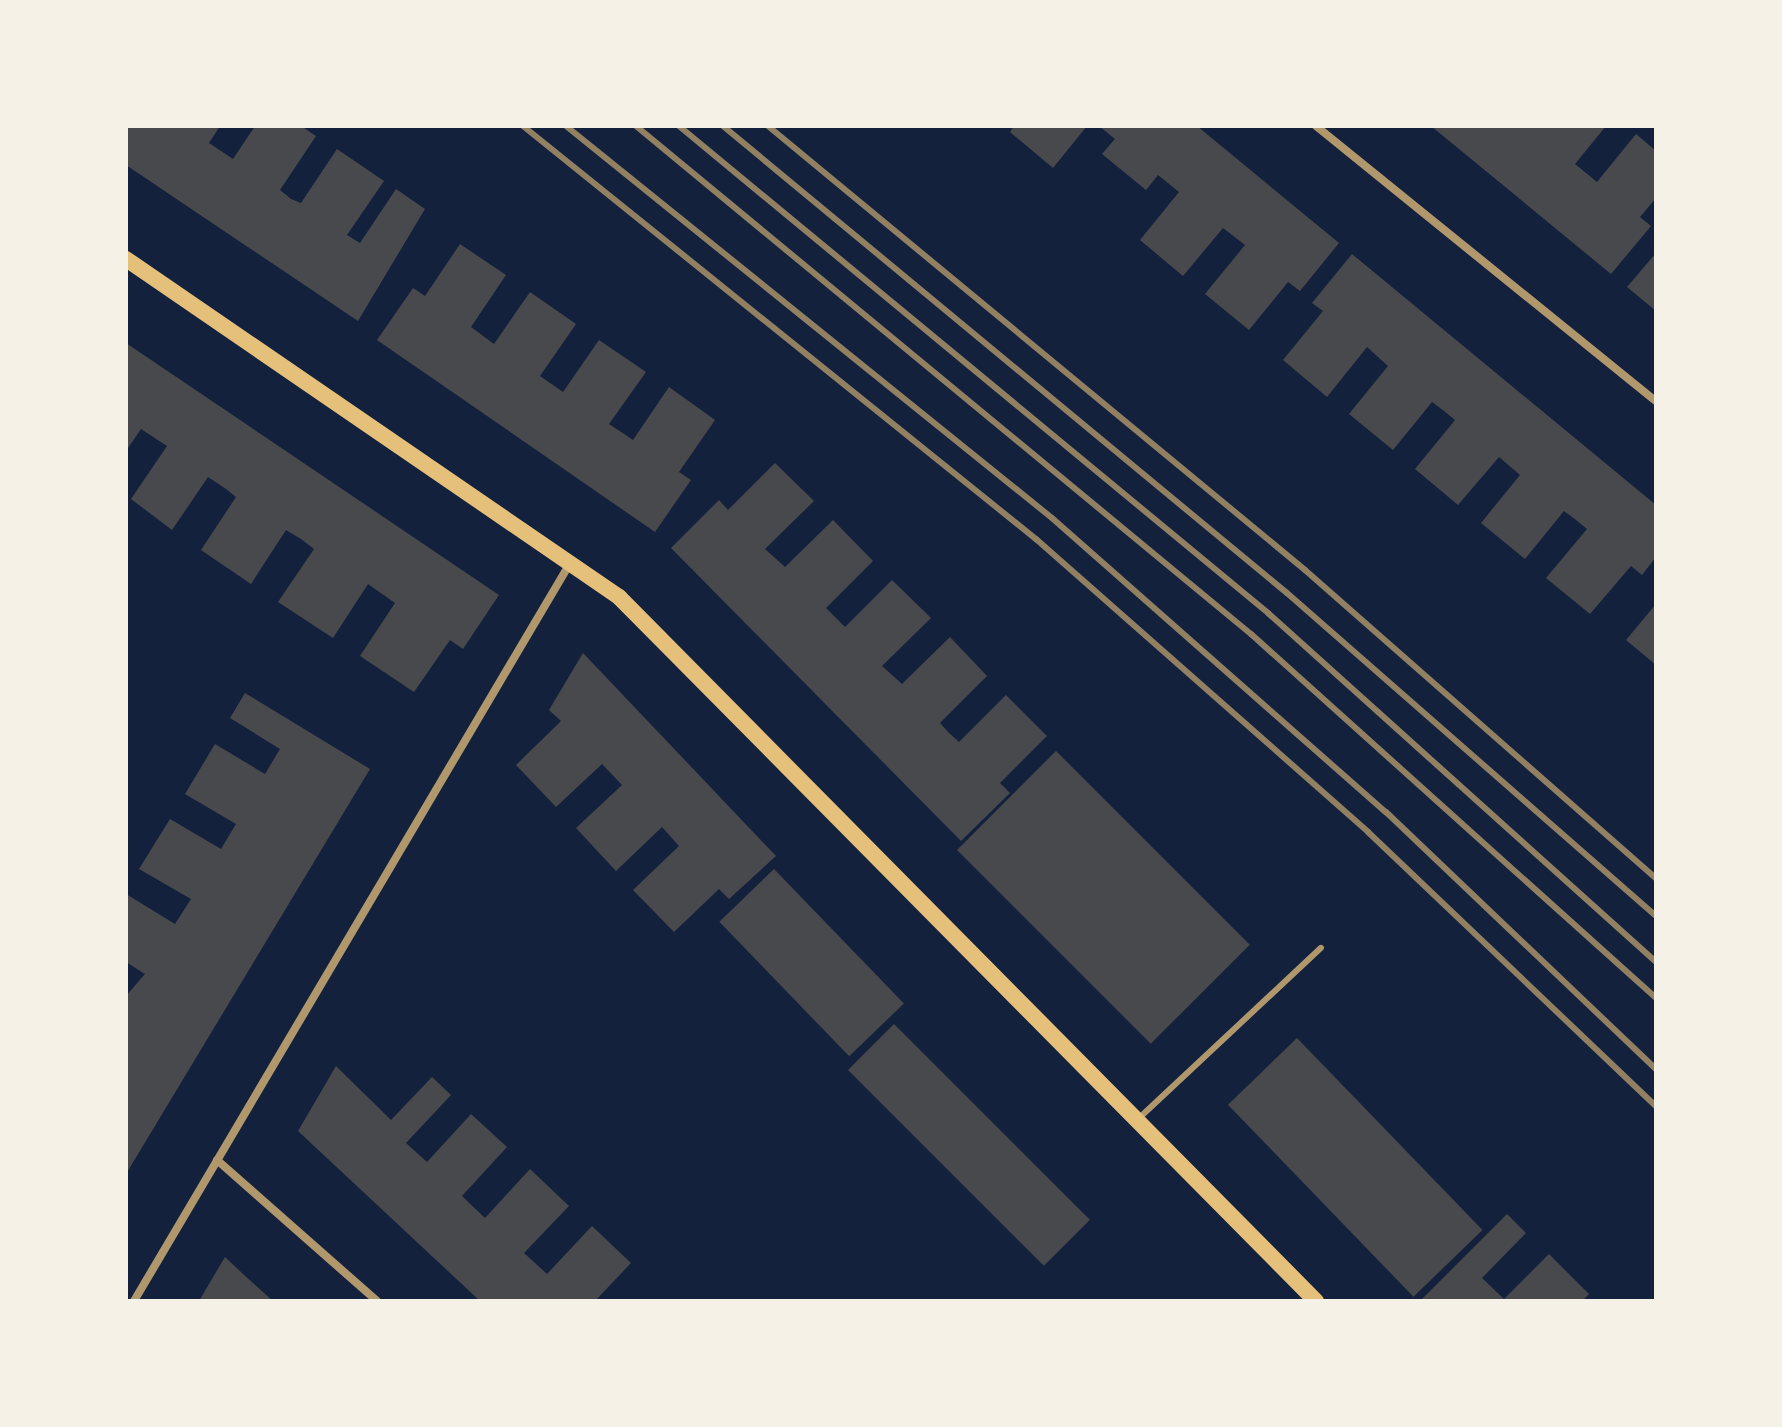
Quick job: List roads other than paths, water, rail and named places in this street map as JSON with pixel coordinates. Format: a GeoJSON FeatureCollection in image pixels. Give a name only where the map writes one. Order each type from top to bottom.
{"type":"FeatureCollection","features":[{"type":"Feature","properties":{"kind":"main road"},"geometry":{"type":"LineString","coordinates":[[126,259],[619,597],[1316,1301]]}},
{"type":"Feature","properties":{"kind":"street"},"geometry":{"type":"LineString","coordinates":[[1316,126],[1656,401]]}},
{"type":"Feature","properties":{"kind":"street"},"geometry":{"type":"LineString","coordinates":[[134,1301],[569,565]]}},
{"type":"Feature","properties":{"kind":"street"},"geometry":{"type":"LineString","coordinates":[[217,1160],[377,1301]]}},
{"type":"Feature","properties":{"kind":"lane"},"geometry":{"type":"LineString","coordinates":[[1137,1120],[1321,948]]}},
{"type":"Feature","properties":{"kind":"railway"},"geometry":{"type":"LineString","coordinates":[[523,126],[1036,539],[1368,832],[1656,1106]]}},
{"type":"Feature","properties":{"kind":"railway"},"geometry":{"type":"LineString","coordinates":[[566,126],[1052,518],[1386,812],[1656,1069]]}},
{"type":"Feature","properties":{"kind":"railway"},"geometry":{"type":"LineString","coordinates":[[636,126],[1251,634],[1656,998]]}},
{"type":"Feature","properties":{"kind":"railway"},"geometry":{"type":"LineString","coordinates":[[679,126],[1268,613],[1656,962]]}},
{"type":"Feature","properties":{"kind":"railway"},"geometry":{"type":"LineString","coordinates":[[723,126],[1287,593],[1656,916]]}},
{"type":"Feature","properties":{"kind":"railway"},"geometry":{"type":"LineString","coordinates":[[768,126],[1305,570],[1656,878]]}}]}
